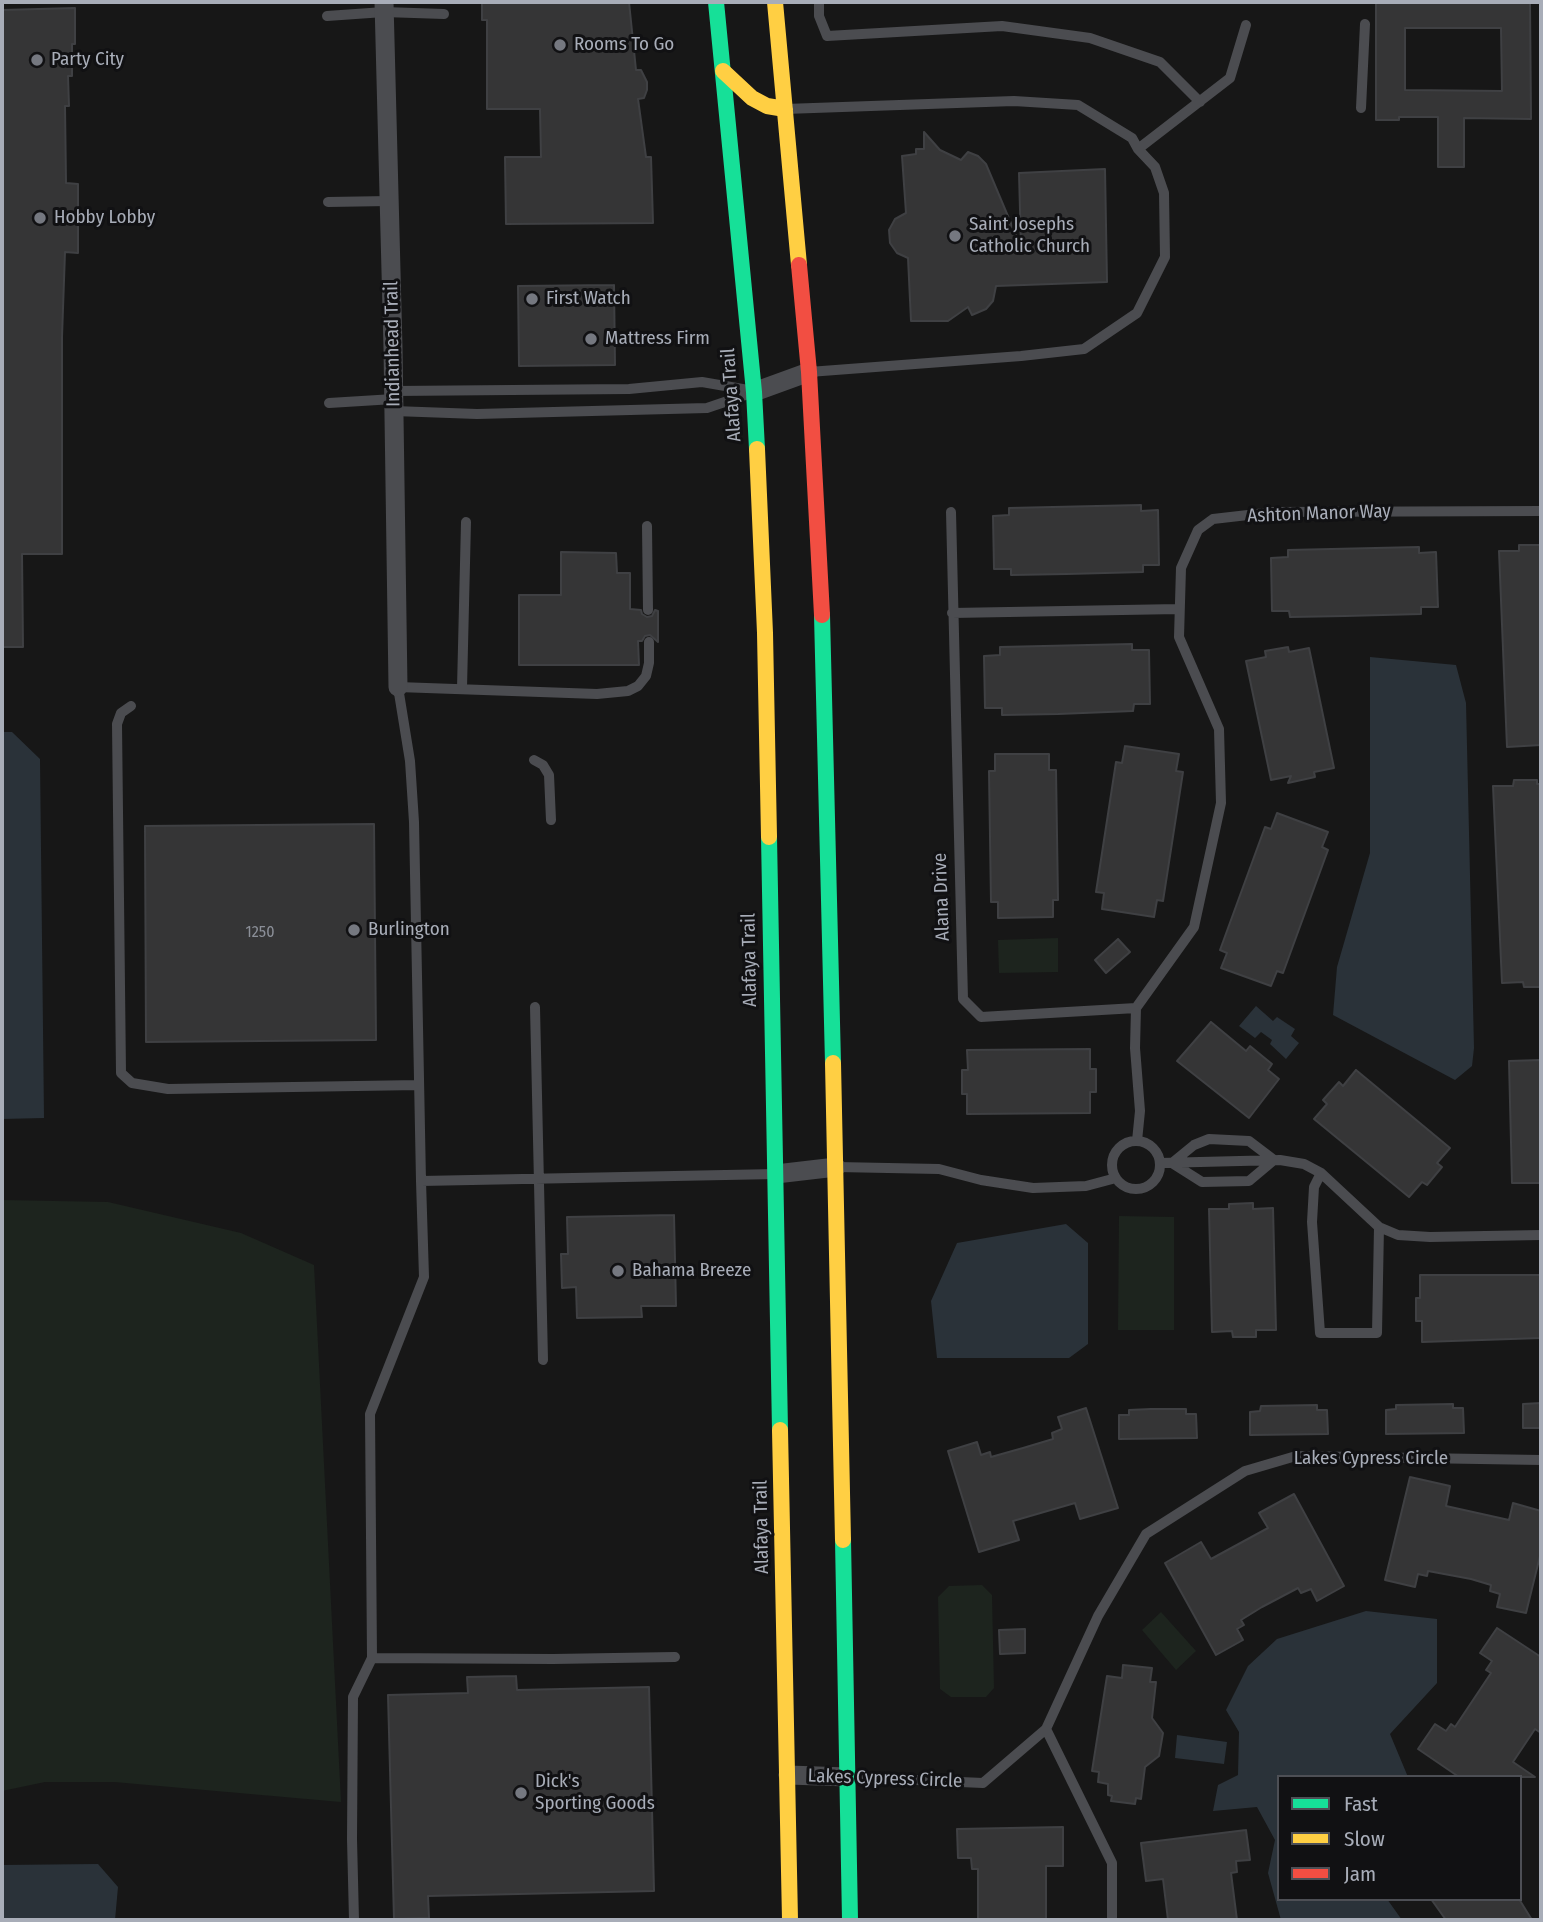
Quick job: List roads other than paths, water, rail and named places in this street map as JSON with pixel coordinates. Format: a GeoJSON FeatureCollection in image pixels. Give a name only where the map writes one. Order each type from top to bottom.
{"type":"FeatureCollection","features":[{"type":"Feature","properties":{"kind":"main road","name":"Alafaya Trail"},"geometry":{"type":"LineString","coordinates":[[716,2],[754,391],[765,633],[790,1920]]}},
{"type":"Feature","properties":{"kind":"main road"},"geometry":{"type":"LineString","coordinates":[[775,2],[809,372],[823,632],[850,1920]]}},
{"type":"Feature","properties":{"kind":"main road"},"geometry":{"type":"LineString","coordinates":[[723,71],[752,98],[767,106],[785,109]]}},
{"type":"Feature","properties":{"kind":"street","name":"Indianhead Trail"},"geometry":{"type":"LineString","coordinates":[[384,7],[398,687]]}},
{"type":"Feature","properties":{"kind":"street"},"geometry":{"type":"LineString","coordinates":[[754,391],[809,372]]}},
{"type":"Feature","properties":{"kind":"street"},"geometry":{"type":"LineString","coordinates":[[776,1174],[836,1167]]}},
{"type":"Feature","properties":{"kind":"street","name":"Lakes Cypress Circle"},"geometry":{"type":"LineString","coordinates":[[788,1775],[848,1777]]}},
{"type":"Feature","properties":{"kind":"lane"},"geometry":{"type":"LineString","coordinates":[[818,2],[819,16],[827,36],[1002,26],[1090,38],[1160,62],[1200,102]]}},
{"type":"Feature","properties":{"kind":"lane"},"geometry":{"type":"LineString","coordinates":[[327,16],[384,7],[444,13]]}},
{"type":"Feature","properties":{"kind":"lane"},"geometry":{"type":"LineString","coordinates":[[1361,108],[1365,24]]}},
{"type":"Feature","properties":{"kind":"lane"},"geometry":{"type":"LineString","coordinates":[[1138,149],[1230,78],[1246,25]]}},
{"type":"Feature","properties":{"kind":"lane"},"geometry":{"type":"LineString","coordinates":[[785,109],[1014,101],[1078,105],[1132,138],[1138,149],[1155,167],[1164,193],[1165,257],[1137,313],[1084,349],[809,372]]}},
{"type":"Feature","properties":{"kind":"lane"},"geometry":{"type":"LineString","coordinates":[[328,202],[389,201]]}},
{"type":"Feature","properties":{"kind":"lane"},"geometry":{"type":"LineString","coordinates":[[329,403],[629,390],[702,382],[754,391]]}},
{"type":"Feature","properties":{"kind":"lane"},"geometry":{"type":"LineString","coordinates":[[394,400],[477,414],[707,408],[754,391]]}},
{"type":"Feature","properties":{"kind":"lane","name":"Ashton Manor Way"},"geometry":{"type":"LineString","coordinates":[[1136,1008],[1194,927],[1221,803],[1219,729],[1180,637],[1181,568],[1198,530],[1213,519],[1274,512],[1541,511]]}},
{"type":"Feature","properties":{"kind":"lane","name":"Alana Drive"},"geometry":{"type":"LineString","coordinates":[[951,512],[963,999],[981,1017],[1136,1008]]}},
{"type":"Feature","properties":{"kind":"lane"},"geometry":{"type":"LineString","coordinates":[[462,688],[466,523]]}},
{"type":"Feature","properties":{"kind":"lane"},"geometry":{"type":"LineString","coordinates":[[647,526],[648,610]]}},
{"type":"Feature","properties":{"kind":"lane"},"geometry":{"type":"LineString","coordinates":[[952,613],[1180,609]]}},
{"type":"Feature","properties":{"kind":"lane"},"geometry":{"type":"LineString","coordinates":[[354,1920],[353,1697],[372,1658],[370,1414],[424,1277],[414,822],[410,761],[398,687],[597,694],[628,691],[638,686],[646,676],[649,642]]}},
{"type":"Feature","properties":{"kind":"lane"},"geometry":{"type":"LineString","coordinates":[[131,706],[121,713],[117,724],[121,1073],[132,1083],[168,1089],[419,1085]]}},
{"type":"Feature","properties":{"kind":"lane"},"geometry":{"type":"LineString","coordinates":[[534,760],[543,765],[549,775],[551,820]]}},
{"type":"Feature","properties":{"kind":"lane"},"geometry":{"type":"LineString","coordinates":[[535,1007],[543,1360]]}},
{"type":"Feature","properties":{"kind":"lane"},"geometry":{"type":"LineString","coordinates":[[1136,1008],[1135,1048],[1140,1111],[1137,1141]]}},
{"type":"Feature","properties":{"kind":"lane"},"geometry":{"type":"LineString","coordinates":[[1172,1163],[1194,1146],[1209,1139],[1249,1141],[1274,1160]]}},
{"type":"Feature","properties":{"kind":"lane"},"geometry":{"type":"LineString","coordinates":[[1137,1141],[1152,1146],[1160,1163],[1159,1175],[1155,1181],[1141,1189],[1125,1187],[1116,1178],[1112,1167],[1116,1152],[1129,1142],[1137,1141]]}},
{"type":"Feature","properties":{"kind":"lane"},"geometry":{"type":"LineString","coordinates":[[1160,1163],[1274,1160],[1304,1164],[1321,1173],[1379,1227],[1398,1235],[1541,1235]]}},
{"type":"Feature","properties":{"kind":"lane"},"geometry":{"type":"LineString","coordinates":[[1172,1163],[1202,1182],[1237,1182],[1249,1181],[1274,1160]]}},
{"type":"Feature","properties":{"kind":"lane"},"geometry":{"type":"LineString","coordinates":[[836,1167],[939,1169],[981,1180],[1033,1188],[1086,1186],[1116,1178]]}},
{"type":"Feature","properties":{"kind":"lane"},"geometry":{"type":"LineString","coordinates":[[1321,1173],[1314,1186],[1312,1222],[1320,1333],[1377,1334],[1379,1227]]}},
{"type":"Feature","properties":{"kind":"lane"},"geometry":{"type":"LineString","coordinates":[[421,1181],[776,1174]]}},
{"type":"Feature","properties":{"kind":"lane","name":"Lakes Cypress Circle"},"geometry":{"type":"LineString","coordinates":[[848,1777],[983,1783],[1046,1730],[1098,1616],[1146,1534],[1245,1471],[1296,1456],[1541,1460]]}},
{"type":"Feature","properties":{"kind":"lane"},"geometry":{"type":"LineString","coordinates":[[372,1658],[675,1657]]}},
{"type":"Feature","properties":{"kind":"lane"},"geometry":{"type":"LineString","coordinates":[[1046,1730],[1112,1863],[1112,1920]]}},
{"type":"Feature","properties":{"kind":"place","name":"Rooms To Go"},"geometry":{"type":"Point","coordinates":[560,45]}},
{"type":"Feature","properties":{"kind":"place","name":"Party City"},"geometry":{"type":"Point","coordinates":[37,60]}},
{"type":"Feature","properties":{"kind":"place","name":"Hobby Lobby"},"geometry":{"type":"Point","coordinates":[40,218]}},
{"type":"Feature","properties":{"kind":"place","name":"Saint Josephs Catholic Church"},"geometry":{"type":"Point","coordinates":[955,236]}},
{"type":"Feature","properties":{"kind":"place","name":"First Watch"},"geometry":{"type":"Point","coordinates":[532,299]}},
{"type":"Feature","properties":{"kind":"place","name":"Mattress Firm"},"geometry":{"type":"Point","coordinates":[591,339]}},
{"type":"Feature","properties":{"kind":"place","name":"Burlington"},"geometry":{"type":"Point","coordinates":[354,930]}},
{"type":"Feature","properties":{"kind":"place","name":"Bahama Breeze"},"geometry":{"type":"Point","coordinates":[618,1271]}},
{"type":"Feature","properties":{"kind":"place","name":"Dick's Sporting Goods"},"geometry":{"type":"Point","coordinates":[521,1793]}}]}
